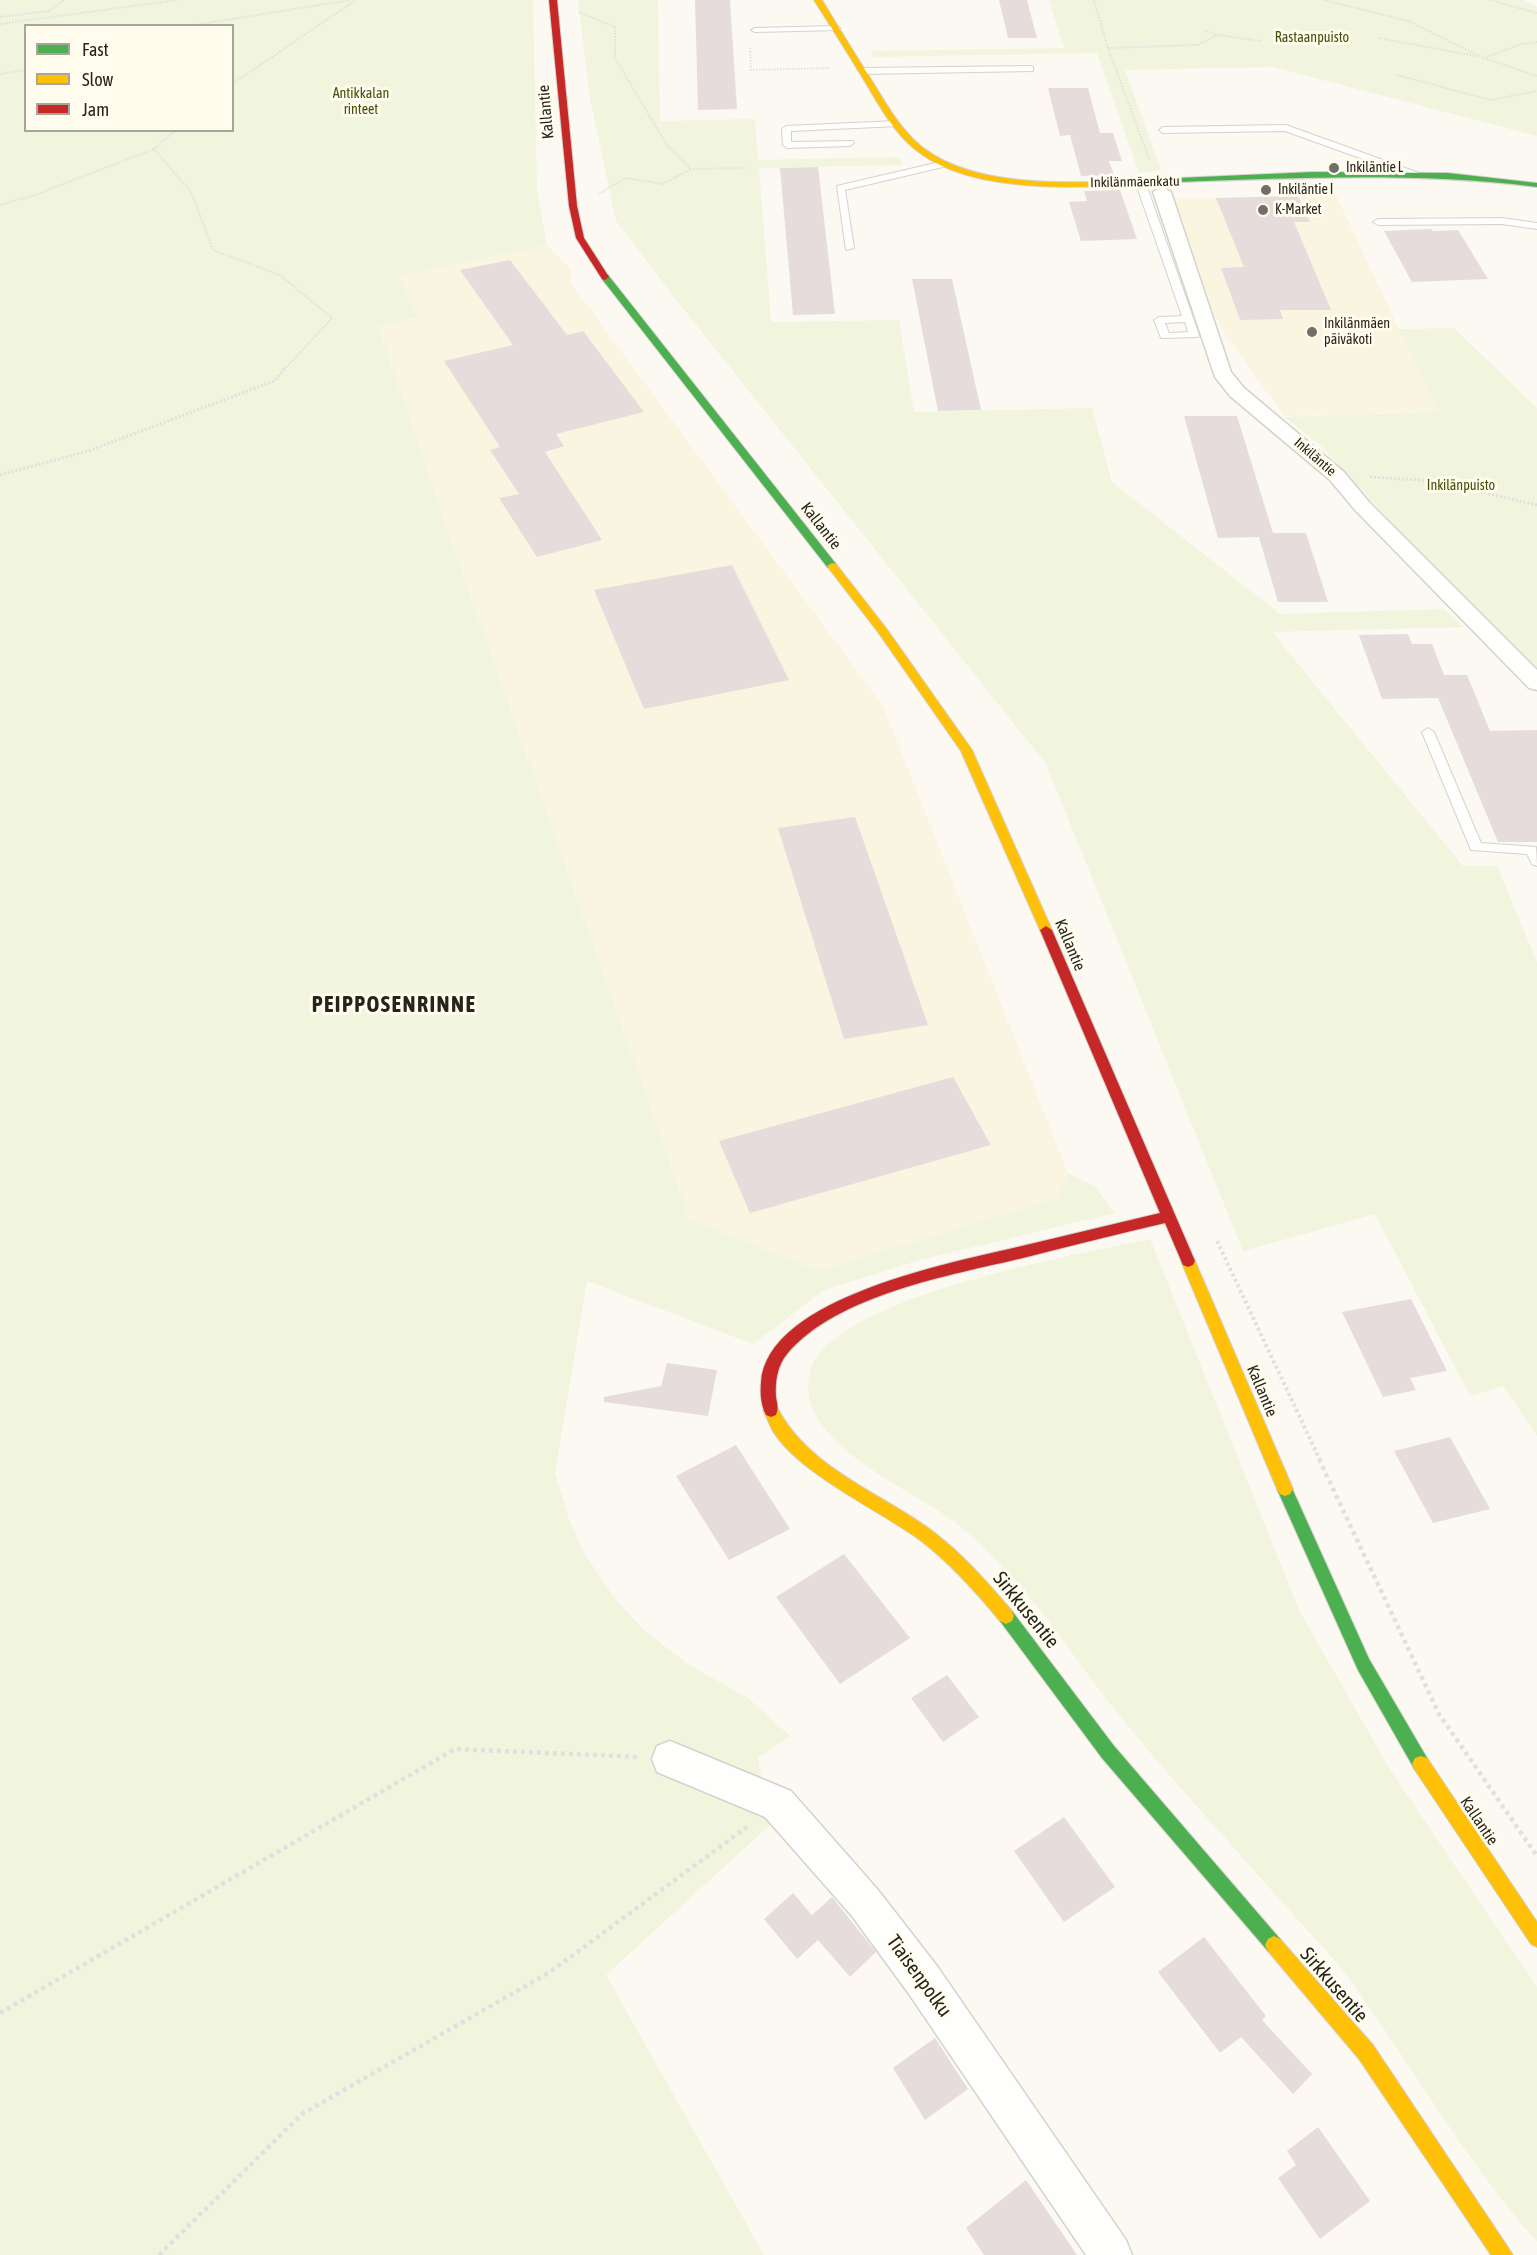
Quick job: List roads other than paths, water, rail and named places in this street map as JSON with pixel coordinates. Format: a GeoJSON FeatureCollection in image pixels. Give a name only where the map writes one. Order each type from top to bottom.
{"type":"FeatureCollection","features":[{"type":"Feature","properties":{"kind":"main road","name":"Kallantie"},"geometry":{"type":"LineString","coordinates":[[553,0],[568,167],[580,238],[601,272],[882,630],[966,750],[1000,822],[1328,1589],[1392,1721],[1537,1938]]}},
{"type":"Feature","properties":{"kind":"main road","name":"Inkilänmäenkatu"},"geometry":{"type":"LineString","coordinates":[[818,0],[895,124],[912,144],[944,164],[984,176],[1020,182],[1140,182],[1163,187],[1416,175],[1486,177],[1537,185]]}},
{"type":"Feature","properties":{"kind":"main road","name":"Sirkkusentie"},"geometry":{"type":"LineString","coordinates":[[1169,1216],[920,1277],[850,1302],[799,1330],[781,1349],[769,1371],[768,1396],[773,1417],[791,1442],[832,1474],[926,1535],[978,1582],[1032,1648],[1108,1752],[1366,2052],[1503,2255]]}},
{"type":"Feature","properties":{"kind":"street","name":"Inkiläntie"},"geometry":{"type":"LineString","coordinates":[[1163,187],[1222,373],[1237,392],[1337,476],[1362,506],[1537,683]]}},
{"type":"Feature","properties":{"kind":"street","name":"Tiaisenpolku"},"geometry":{"type":"LineString","coordinates":[[670,1759],[778,1804],[866,1903],[923,1980],[1112,2255]]}},
{"type":"Feature","properties":{"kind":"lane"},"geometry":{"type":"LineString","coordinates":[[755,30],[836,28]]}},
{"type":"Feature","properties":{"kind":"lane"},"geometry":{"type":"LineString","coordinates":[[862,71],[1030,69]]}},
{"type":"Feature","properties":{"kind":"lane"},"geometry":{"type":"LineString","coordinates":[[850,143],[787,145],[786,129],[895,124]]}},
{"type":"Feature","properties":{"kind":"lane"},"geometry":{"type":"LineString","coordinates":[[1162,130],[1286,128],[1416,175]]}},
{"type":"Feature","properties":{"kind":"lane"},"geometry":{"type":"LineString","coordinates":[[849,248],[840,188],[944,164]]}},
{"type":"Feature","properties":{"kind":"lane"},"geometry":{"type":"LineString","coordinates":[[1140,182],[1188,319]]}},
{"type":"Feature","properties":{"kind":"lane"},"geometry":{"type":"LineString","coordinates":[[1378,222],[1502,221],[1537,226]]}},
{"type":"Feature","properties":{"kind":"lane"},"geometry":{"type":"LineString","coordinates":[[1428,732],[1476,847],[1531,850],[1537,861]]}},
{"type":"Feature","properties":{"kind":"place","name":"Inkiläntie L"},"geometry":{"type":"Point","coordinates":[1334,168]}},
{"type":"Feature","properties":{"kind":"place","name":"Inkiläntie I"},"geometry":{"type":"Point","coordinates":[1266,190]}},
{"type":"Feature","properties":{"kind":"place","name":"K-Market"},"geometry":{"type":"Point","coordinates":[1263,210]}},
{"type":"Feature","properties":{"kind":"place","name":"Inkilänmäen päiväkoti"},"geometry":{"type":"Point","coordinates":[1312,332]}},
{"type":"Feature","properties":{"kind":"district","name":"PEIPPOSENRINNE"},"geometry":{"type":"Point","coordinates":[394,1005]}},
{"type":"Feature","properties":{"kind":"park label","name":"Rastaanpuisto"},"geometry":{"type":"Point","coordinates":[1312,38]}},
{"type":"Feature","properties":{"kind":"park label","name":"Antikkalan rinteet"},"geometry":{"type":"Point","coordinates":[361,102]}},
{"type":"Feature","properties":{"kind":"park label","name":"Inkilänpuisto"},"geometry":{"type":"Point","coordinates":[1461,486]}}]}
